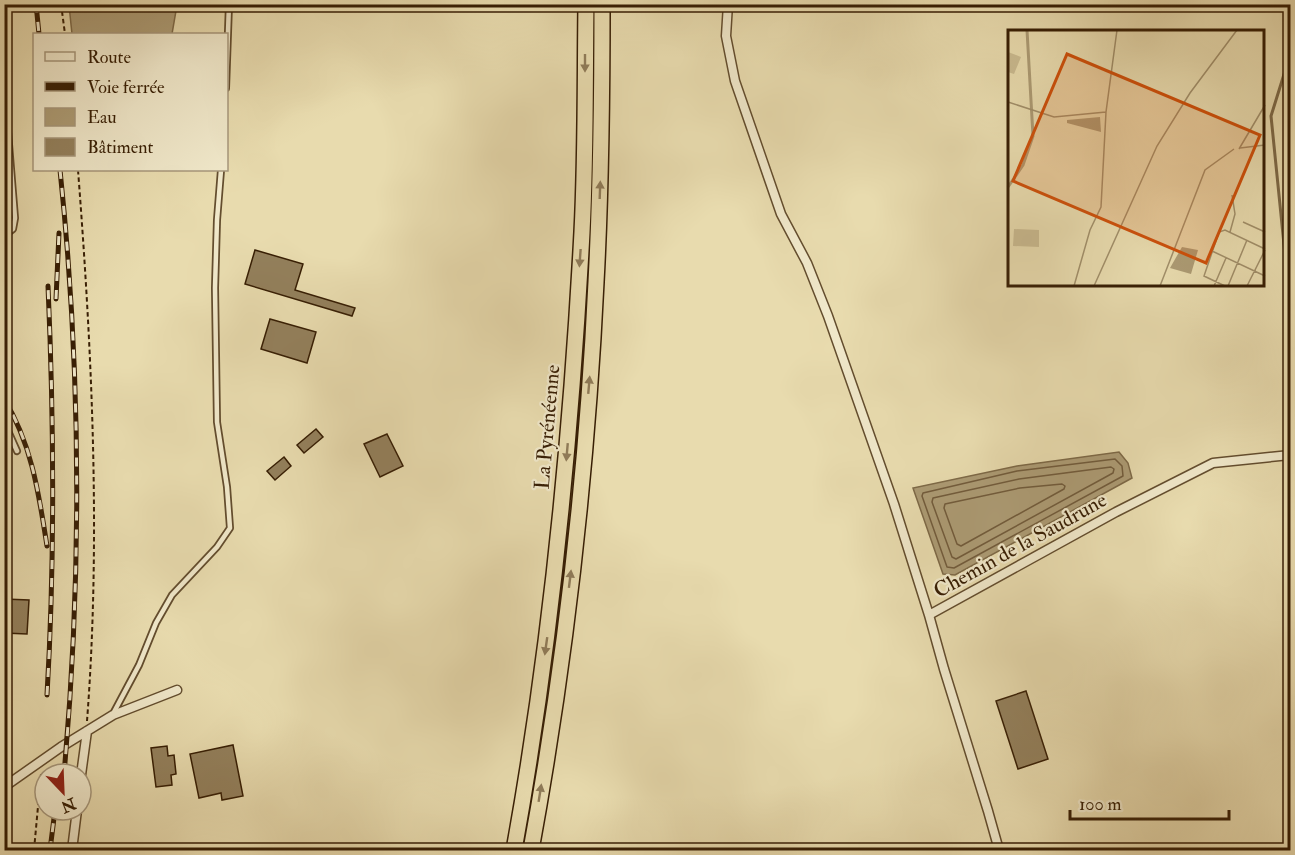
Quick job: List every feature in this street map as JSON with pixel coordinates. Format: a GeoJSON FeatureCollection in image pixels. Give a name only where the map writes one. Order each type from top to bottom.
{"type":"FeatureCollection","features":[{"type":"Feature","properties":{"kind":"highway","name":"La Pyrénéenne"},"geometry":{"type":"LineString","coordinates":[[514,850],[547,634],[566,465],[582,231],[586,4]]}},
{"type":"Feature","properties":{"kind":"highway","name":"La Pyrénéenne"},"geometry":{"type":"LineString","coordinates":[[531,850],[564,634],[582,467],[598,253],[602,4]]}},
{"type":"Feature","properties":{"kind":"street"},"geometry":{"type":"LineString","coordinates":[[728,4],[727,49],[745,111],[782,214],[807,263],[828,316],[894,504],[929,615]]}},
{"type":"Feature","properties":{"kind":"street","name":"Chemin de la Saudrune"},"geometry":{"type":"LineString","coordinates":[[999,850],[929,615],[1116,512],[1213,463],[1290,455]]}},
{"type":"Feature","properties":{"kind":"street"},"geometry":{"type":"LineString","coordinates":[[38,762],[113,715],[177,690]]}},
{"type":"Feature","properties":{"kind":"street"},"geometry":{"type":"LineString","coordinates":[[83,762],[87,731]]}},
{"type":"Feature","properties":{"kind":"street"},"geometry":{"type":"LineString","coordinates":[[4,787],[33,766]]}},
{"type":"Feature","properties":{"kind":"street"},"geometry":{"type":"LineString","coordinates":[[72,850],[76,822]]}},
{"type":"Feature","properties":{"kind":"lane"},"geometry":{"type":"LineString","coordinates":[[228,33],[229,4]]}},
{"type":"Feature","properties":{"kind":"lane"},"geometry":{"type":"LineString","coordinates":[[4,83],[15,218],[13,229],[4,236]]}},
{"type":"Feature","properties":{"kind":"lane"},"geometry":{"type":"LineString","coordinates":[[113,715],[140,665],[156,623],[172,595],[217,547],[230,528],[217,411],[215,288],[221,171]]}},
{"type":"Feature","properties":{"kind":"lane"},"geometry":{"type":"LineString","coordinates":[[4,422],[17,452]]}},
{"type":"Feature","properties":{"kind":"path"},"geometry":{"type":"LineString","coordinates":[[61,4],[65,33]]}},
{"type":"Feature","properties":{"kind":"path"},"geometry":{"type":"LineString","coordinates":[[78,171],[87,291],[92,432],[93,555],[87,731]]}},
{"type":"Feature","properties":{"kind":"path"},"geometry":{"type":"LineString","coordinates":[[34,850],[37,822]]}},
{"type":"Feature","properties":{"kind":"water"},"geometry":{"type":"Polygon","coordinates":[[[69,5],[177,5],[172,33],[72,33],[69,5]]]}},
{"type":"Feature","properties":{"kind":"water"},"geometry":{"type":"Polygon","coordinates":[[[1119,452],[1128,463],[1132,478],[955,575],[943,574],[913,488],[1017,466],[1119,452]]]}},
{"type":"Feature","properties":{"kind":"building"},"geometry":{"type":"Polygon","coordinates":[[[255,250],[303,264],[295,290],[355,308],[352,316],[245,284],[255,250]]]}},
{"type":"Feature","properties":{"kind":"building"},"geometry":{"type":"Polygon","coordinates":[[[270,319],[316,332],[307,363],[261,349],[270,319]]]}},
{"type":"Feature","properties":{"kind":"building"},"geometry":{"type":"Polygon","coordinates":[[[316,429],[323,437],[304,453],[297,445],[316,429]]]}},
{"type":"Feature","properties":{"kind":"building"},"geometry":{"type":"Polygon","coordinates":[[[387,434],[403,466],[380,477],[364,444],[387,434]]]}},
{"type":"Feature","properties":{"kind":"building"},"geometry":{"type":"Polygon","coordinates":[[[284,457],[291,466],[275,480],[267,471],[284,457]]]}},
{"type":"Feature","properties":{"kind":"building"},"geometry":{"type":"Polygon","coordinates":[[[4,599],[29,600],[27,634],[4,633],[4,599]]]}},
{"type":"Feature","properties":{"kind":"building"},"geometry":{"type":"Polygon","coordinates":[[[1026,691],[1048,759],[1018,769],[996,701],[1026,691]]]}},
{"type":"Feature","properties":{"kind":"building"},"geometry":{"type":"Polygon","coordinates":[[[233,745],[243,796],[222,800],[221,793],[199,798],[190,754],[233,745]]]}},
{"type":"Feature","properties":{"kind":"building"},"geometry":{"type":"Polygon","coordinates":[[[167,746],[168,756],[174,755],[176,774],[171,775],[172,785],[156,787],[151,748],[167,746]]]}},
{"type":"Feature","properties":{"kind":"waterway"},"geometry":{"type":"LineString","coordinates":[[1290,55],[1271,116],[1290,304]]}},
{"type":"Feature","properties":{"kind":"railway"},"geometry":{"type":"LineString","coordinates":[[36,4],[39,33]]}},
{"type":"Feature","properties":{"kind":"railway"},"geometry":{"type":"LineString","coordinates":[[60,171],[72,320],[77,472],[74,623],[65,762]]}},
{"type":"Feature","properties":{"kind":"railway"},"geometry":{"type":"LineString","coordinates":[[56,299],[59,233]]}},
{"type":"Feature","properties":{"kind":"railway"},"geometry":{"type":"LineString","coordinates":[[47,695],[53,490],[48,286]]}},
{"type":"Feature","properties":{"kind":"railway"},"geometry":{"type":"LineString","coordinates":[[4,399],[14,416],[28,452],[47,546]]}},
{"type":"Feature","properties":{"kind":"railway"},"geometry":{"type":"LineString","coordinates":[[50,850],[54,822]]}}]}
